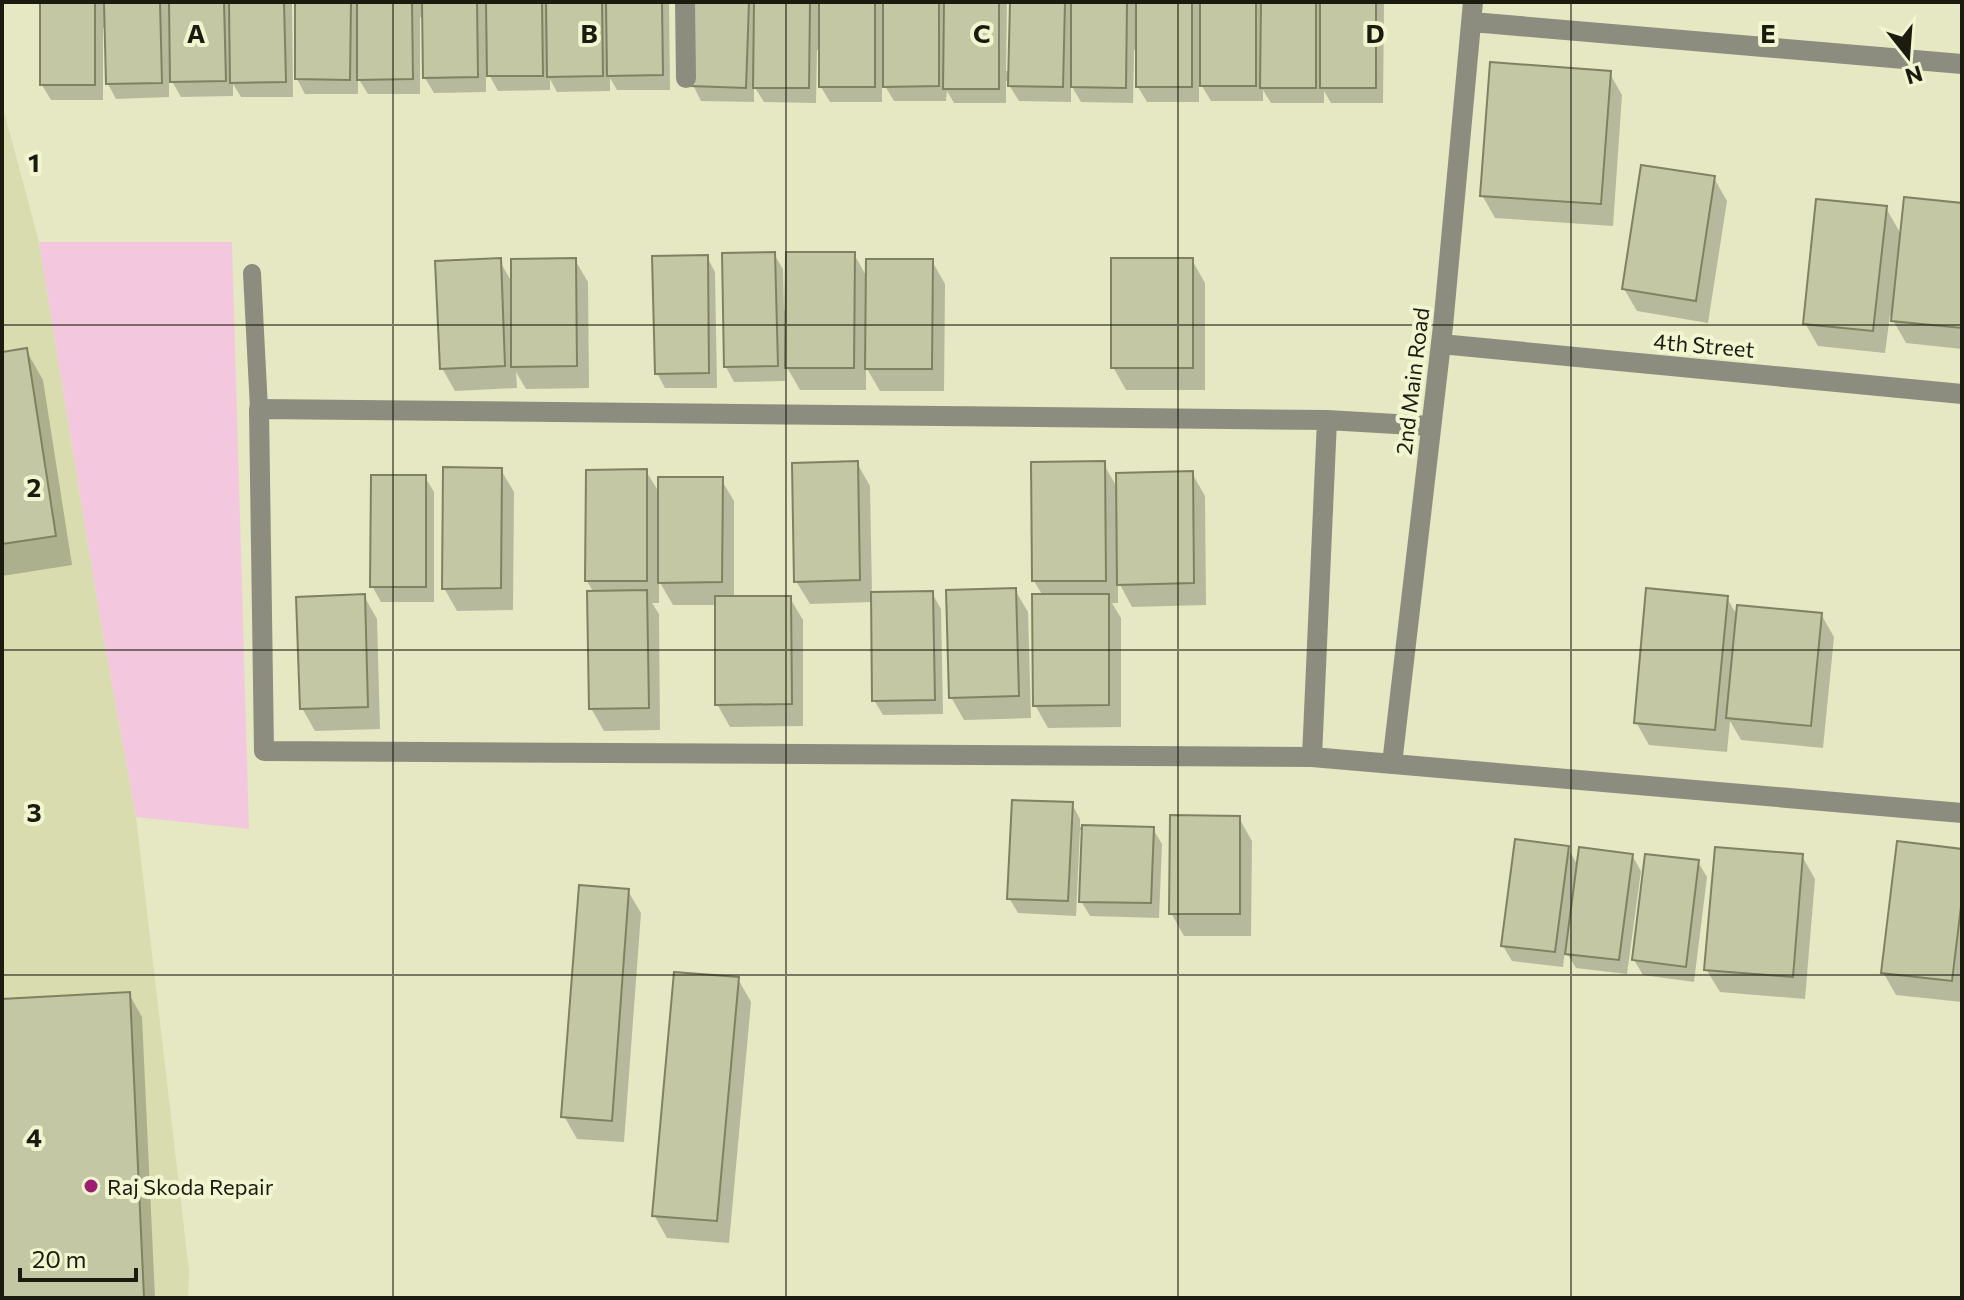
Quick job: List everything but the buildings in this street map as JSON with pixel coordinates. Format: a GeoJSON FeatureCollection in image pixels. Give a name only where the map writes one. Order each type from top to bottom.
{"type":"FeatureCollection","features":[{"type":"Feature","properties":{"kind":"street"},"geometry":{"type":"LineString","coordinates":[[685,2],[686,78]]}},
{"type":"Feature","properties":{"kind":"street"},"geometry":{"type":"LineString","coordinates":[[1472,12],[1962,64]]}},
{"type":"Feature","properties":{"kind":"street","name":"2nd Main Road"},"geometry":{"type":"LineString","coordinates":[[1392,764],[1441,344],[1472,12]]}},
{"type":"Feature","properties":{"kind":"street","name":"4th Street"},"geometry":{"type":"LineString","coordinates":[[1441,344],[1962,394]]}},
{"type":"Feature","properties":{"kind":"street"},"geometry":{"type":"LineString","coordinates":[[1430,426],[1327,420],[259,409],[264,751],[1312,757],[1962,813]]}},
{"type":"Feature","properties":{"kind":"street"},"geometry":{"type":"LineString","coordinates":[[1312,757],[1327,420]]}},
{"type":"Feature","properties":{"kind":"lane"},"geometry":{"type":"LineString","coordinates":[[252,273],[259,409]]}},
{"type":"Feature","properties":{"kind":"shaded area"},"geometry":{"type":"Polygon","coordinates":[[[2,104],[39,242],[136,817],[189,1271],[188,1298],[2,1298],[2,104]]]}},
{"type":"Feature","properties":{"kind":"shaded area"},"geometry":{"type":"Polygon","coordinates":[[[39,242],[232,242],[249,829],[136,817],[39,242]]]}},
{"type":"Feature","properties":{"kind":"place","name":"Raj Skoda Repair"},"geometry":{"type":"Point","coordinates":[91,1186]}}]}
